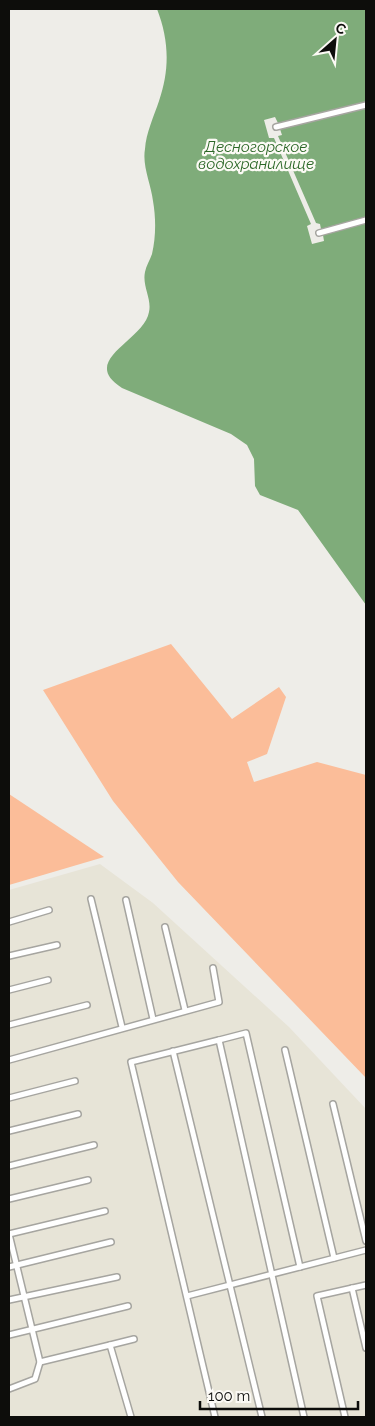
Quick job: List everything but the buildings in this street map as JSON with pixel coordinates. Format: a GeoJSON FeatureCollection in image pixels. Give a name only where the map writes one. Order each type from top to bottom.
{"type":"FeatureCollection","features":[{"type":"Feature","properties":{"kind":"lane"},"geometry":{"type":"LineString","coordinates":[[276,127],[366,105]]}},
{"type":"Feature","properties":{"kind":"lane"},"geometry":{"type":"LineString","coordinates":[[318,232],[366,220]]}},
{"type":"Feature","properties":{"kind":"lane"},"geometry":{"type":"LineString","coordinates":[[91,899],[122,1027]]}},
{"type":"Feature","properties":{"kind":"lane"},"geometry":{"type":"LineString","coordinates":[[126,900],[153,1019]]}},
{"type":"Feature","properties":{"kind":"lane"},"geometry":{"type":"LineString","coordinates":[[9,922],[49,910]]}},
{"type":"Feature","properties":{"kind":"lane"},"geometry":{"type":"LineString","coordinates":[[165,927],[185,1010]]}},
{"type":"Feature","properties":{"kind":"lane"},"geometry":{"type":"LineString","coordinates":[[9,956],[57,945]]}},
{"type":"Feature","properties":{"kind":"lane"},"geometry":{"type":"LineString","coordinates":[[9,1060],[86,1040],[122,1027],[219,1002],[213,968]]}},
{"type":"Feature","properties":{"kind":"lane"},"geometry":{"type":"LineString","coordinates":[[9,990],[48,980]]}},
{"type":"Feature","properties":{"kind":"lane"},"geometry":{"type":"LineString","coordinates":[[9,1025],[87,1005]]}},
{"type":"Feature","properties":{"kind":"lane"},"geometry":{"type":"LineString","coordinates":[[215,1417],[131,1062],[246,1033],[300,1267]]}},
{"type":"Feature","properties":{"kind":"lane"},"geometry":{"type":"LineString","coordinates":[[219,1040],[304,1417]]}},
{"type":"Feature","properties":{"kind":"lane"},"geometry":{"type":"LineString","coordinates":[[285,1050],[334,1258]]}},
{"type":"Feature","properties":{"kind":"lane"},"geometry":{"type":"LineString","coordinates":[[173,1051],[262,1417]]}},
{"type":"Feature","properties":{"kind":"lane"},"geometry":{"type":"LineString","coordinates":[[9,1098],[75,1080]]}},
{"type":"Feature","properties":{"kind":"lane"},"geometry":{"type":"LineString","coordinates":[[333,1104],[366,1241]]}},
{"type":"Feature","properties":{"kind":"lane"},"geometry":{"type":"LineString","coordinates":[[9,1131],[78,1114]]}},
{"type":"Feature","properties":{"kind":"lane"},"geometry":{"type":"LineString","coordinates":[[9,1166],[94,1145]]}},
{"type":"Feature","properties":{"kind":"lane"},"geometry":{"type":"LineString","coordinates":[[9,1199],[88,1180]]}},
{"type":"Feature","properties":{"kind":"lane"},"geometry":{"type":"LineString","coordinates":[[9,1389],[34,1379],[40,1362],[9,1234],[105,1211]]}},
{"type":"Feature","properties":{"kind":"lane"},"geometry":{"type":"LineString","coordinates":[[9,1267],[111,1242]]}},
{"type":"Feature","properties":{"kind":"lane"},"geometry":{"type":"LineString","coordinates":[[187,1296],[366,1250]]}},
{"type":"Feature","properties":{"kind":"lane"},"geometry":{"type":"LineString","coordinates":[[9,1300],[117,1277]]}},
{"type":"Feature","properties":{"kind":"lane"},"geometry":{"type":"LineString","coordinates":[[345,1417],[317,1296],[366,1284]]}},
{"type":"Feature","properties":{"kind":"lane"},"geometry":{"type":"LineString","coordinates":[[352,1288],[366,1348]]}},
{"type":"Feature","properties":{"kind":"lane"},"geometry":{"type":"LineString","coordinates":[[9,1335],[128,1306]]}},
{"type":"Feature","properties":{"kind":"lane"},"geometry":{"type":"LineString","coordinates":[[40,1362],[134,1338]]}},
{"type":"Feature","properties":{"kind":"lane"},"geometry":{"type":"LineString","coordinates":[[110,1345],[131,1417]]}},
{"type":"Feature","properties":{"kind":"shaded area"},"geometry":{"type":"Polygon","coordinates":[[[171,644],[232,719],[279,687],[286,697],[267,754],[247,762],[254,782],[317,762],[366,775],[366,1078],[178,882],[113,801],[43,690],[171,644]]]}},
{"type":"Feature","properties":{"kind":"shaded area"},"geometry":{"type":"Polygon","coordinates":[[[9,794],[104,857],[9,885],[9,794]]]}},
{"type":"Feature","properties":{"kind":"shaded area"},"geometry":{"type":"Polygon","coordinates":[[[100,864],[153,903],[289,1027],[366,1109],[366,1417],[9,1417],[9,890],[100,864]]]}},
{"type":"Feature","properties":{"kind":"water","name":"Десногорское водохранилище"},"geometry":{"type":"Polygon","coordinates":[[[157,9],[366,9],[366,605],[298,510],[260,495],[255,486],[254,459],[247,445],[231,434],[122,388],[110,378],[107,368],[110,359],[145,322],[150,307],[144,277],[152,254],[155,221],[144,155],[150,125],[163,89],[167,55],[164,32],[157,9]]]}},
{"type":"Feature","properties":{"kind":"pier"},"geometry":{"type":"Polygon","coordinates":[[[366,102],[366,108],[280,129],[282,135],[278,136],[316,223],[320,224],[321,229],[366,217],[366,223],[323,235],[324,241],[312,244],[307,226],[311,224],[274,138],[269,138],[264,120],[275,117],[278,123],[366,102]]]}}]}
